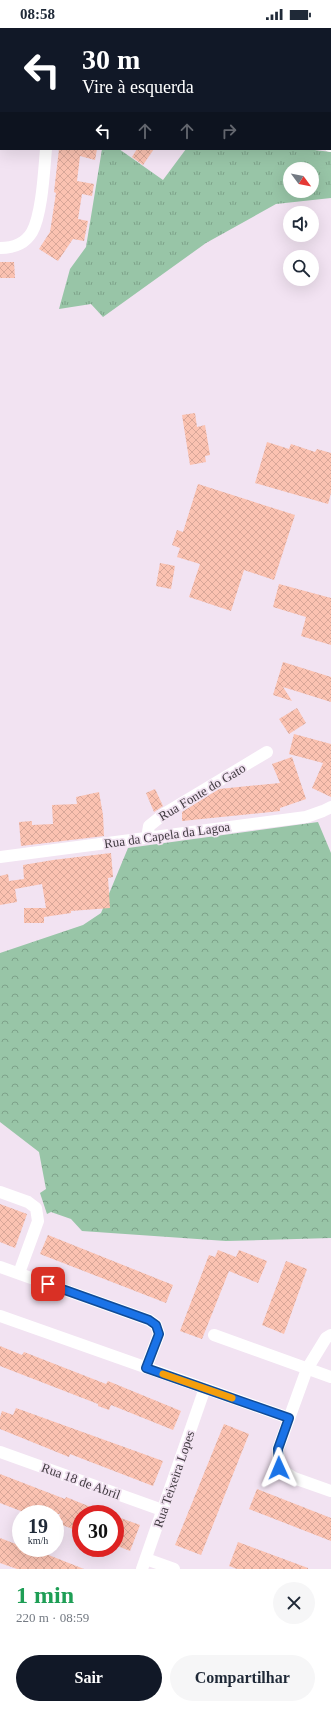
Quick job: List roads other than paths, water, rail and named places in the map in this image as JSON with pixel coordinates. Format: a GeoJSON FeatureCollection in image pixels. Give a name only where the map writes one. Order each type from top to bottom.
{"type":"FeatureCollection","features":[{"type":"Feature","properties":{"kind":"street"},"geometry":{"type":"LineString","coordinates":[[0,248],[10,248],[20,244],[32,232],[38,213],[46,150]]}},
{"type":"Feature","properties":{"kind":"street","name":"Rua Fonte do Gato"},"geometry":{"type":"LineString","coordinates":[[148,838],[149,826],[164,814],[267,752]]}},
{"type":"Feature","properties":{"kind":"street","name":"Rua da Capela da Lagoa"},"geometry":{"type":"LineString","coordinates":[[0,857],[306,817],[323,812],[331,807]]}},
{"type":"Feature","properties":{"kind":"street"},"geometry":{"type":"LineString","coordinates":[[0,1192],[28,1202],[36,1208],[38,1221],[19,1273]]}},
{"type":"Feature","properties":{"kind":"street"},"geometry":{"type":"LineString","coordinates":[[0,1267],[149,1320],[156,1325],[159,1334],[146,1368]]}},
{"type":"Feature","properties":{"kind":"street"},"geometry":{"type":"LineString","coordinates":[[0,1316],[289,1418]]}},
{"type":"Feature","properties":{"kind":"street"},"geometry":{"type":"LineString","coordinates":[[214,1335],[331,1377]]}},
{"type":"Feature","properties":{"kind":"street"},"geometry":{"type":"LineString","coordinates":[[331,1335],[326,1338],[307,1368],[278,1449],[279,1468],[294,1478],[331,1491]]}},
{"type":"Feature","properties":{"kind":"street","name":"Rua Teixeira Lopes"},"geometry":{"type":"LineString","coordinates":[[144,1564],[206,1388]]}},
{"type":"Feature","properties":{"kind":"street","name":"Rua 18 de Abril"},"geometry":{"type":"LineString","coordinates":[[0,1452],[162,1510]]}},
{"type":"Feature","properties":{"kind":"street"},"geometry":{"type":"LineString","coordinates":[[144,1564],[174,1569]]}}]}
